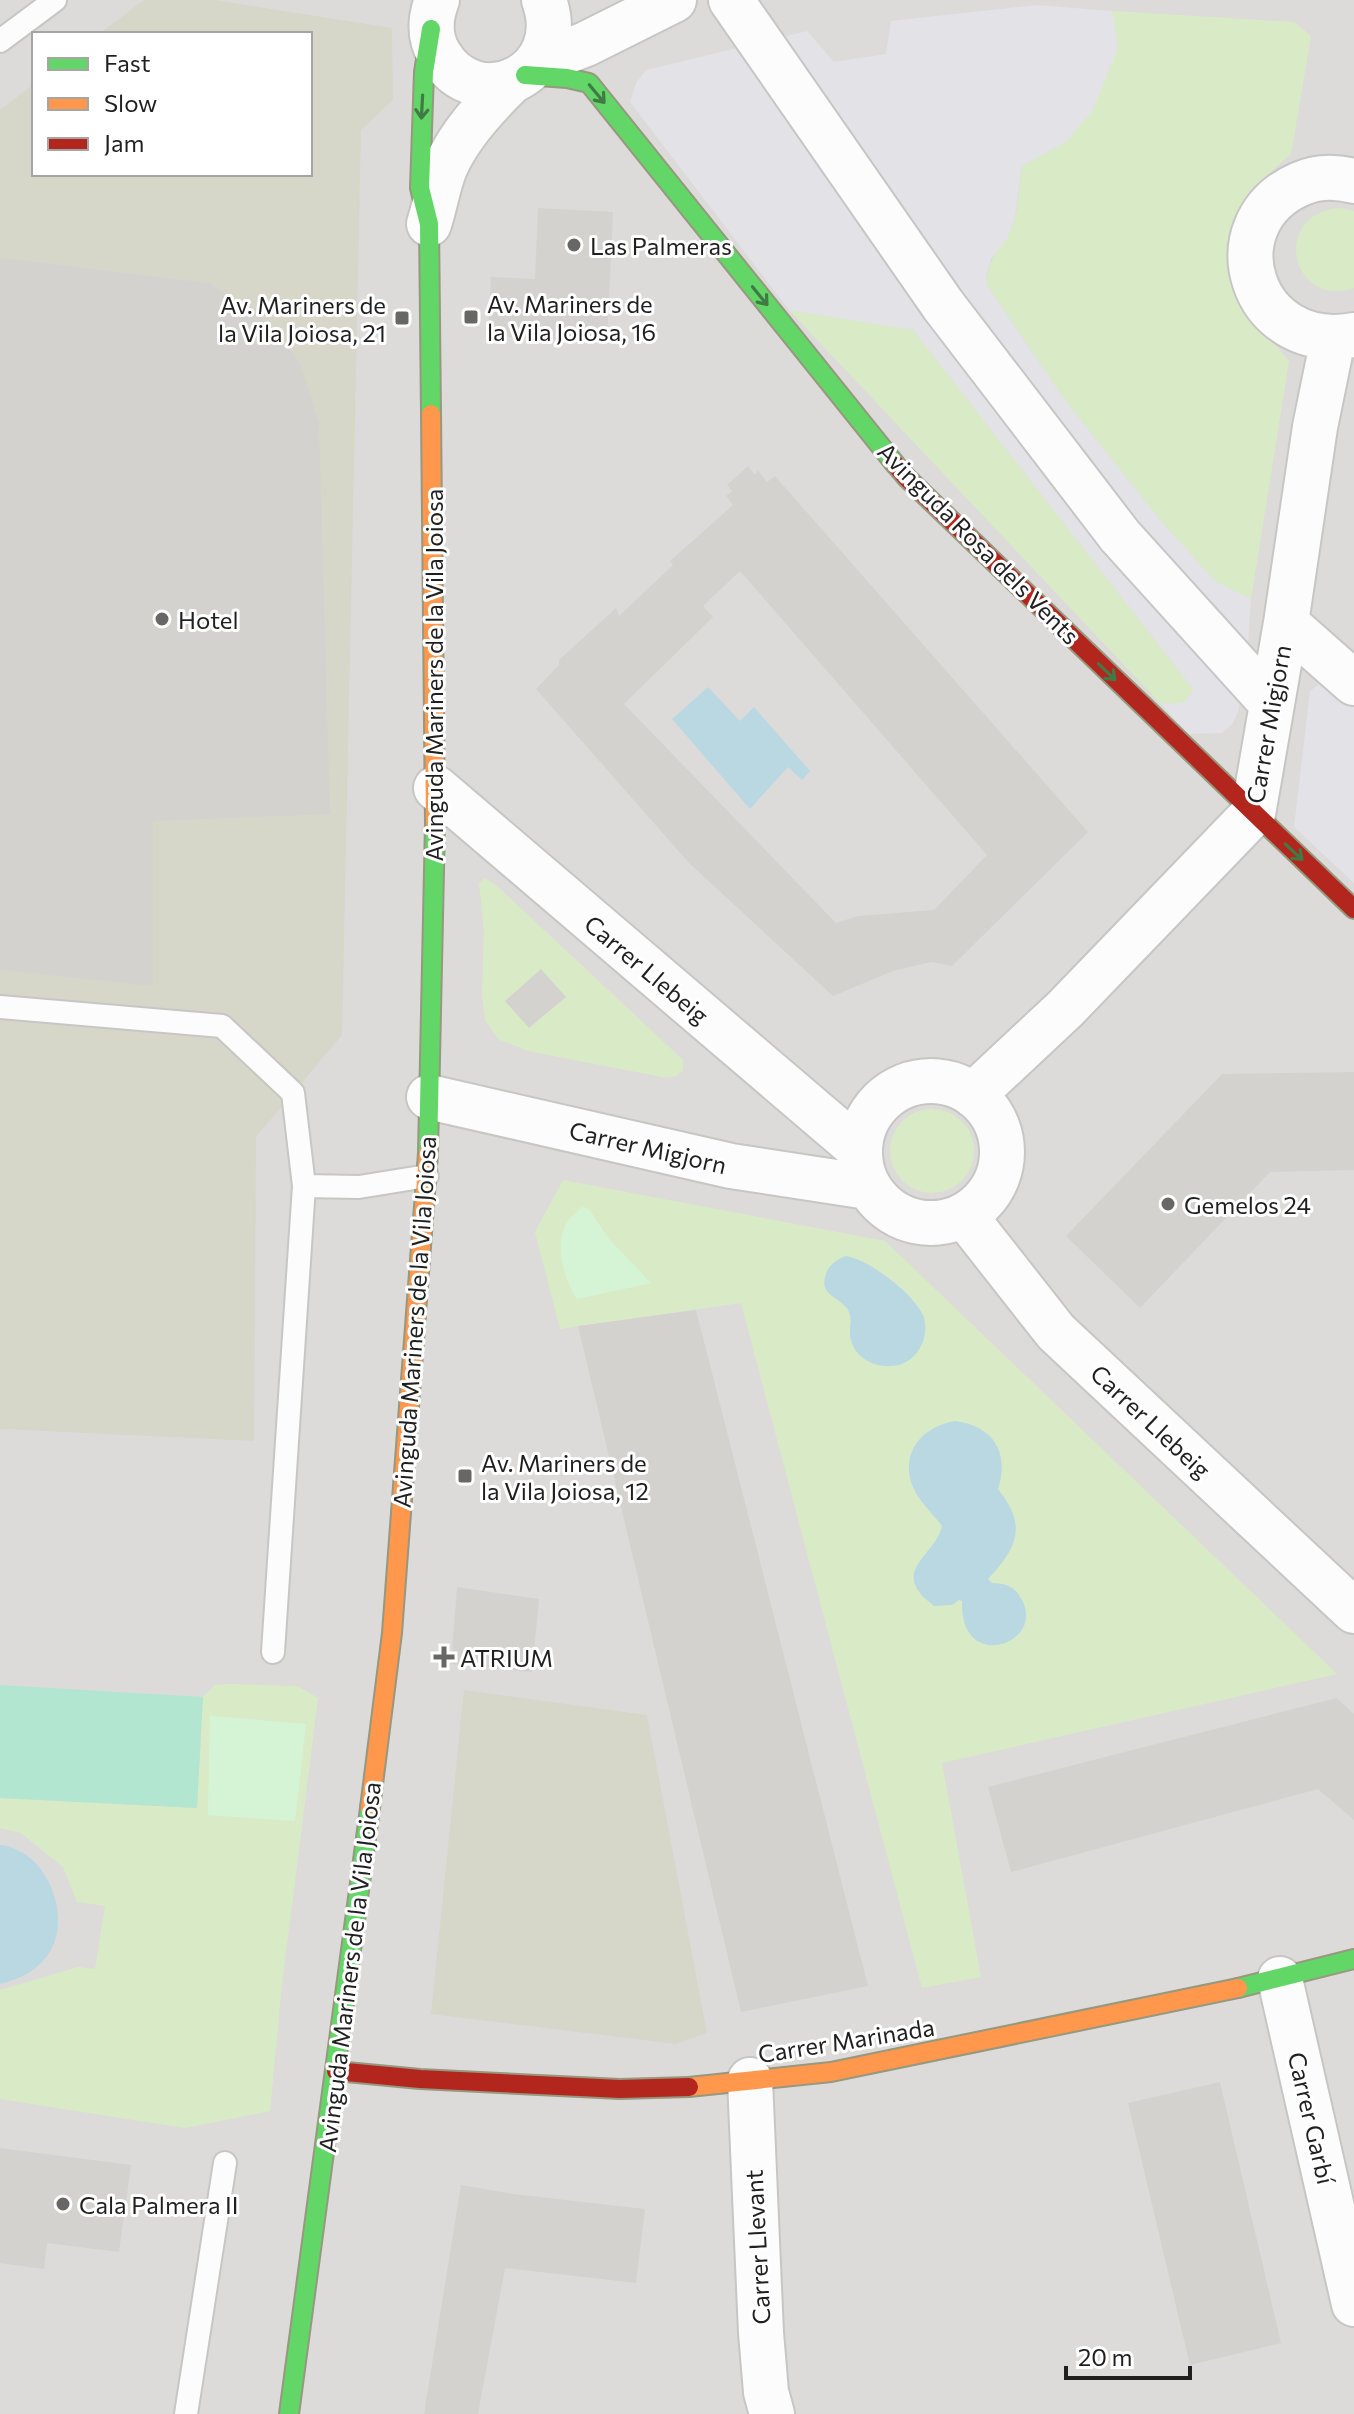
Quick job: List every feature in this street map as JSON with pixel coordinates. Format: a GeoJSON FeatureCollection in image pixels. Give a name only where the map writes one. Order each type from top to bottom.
{"type":"FeatureCollection","features":[{"type":"Feature","properties":{"kind":"street"},"geometry":{"type":"LineString","coordinates":[[524,73],[546,49],[550,32],[544,0]]}},
{"type":"Feature","properties":{"kind":"street"},"geometry":{"type":"LineString","coordinates":[[432,11],[435,47],[444,63],[458,76],[475,83],[493,85],[586,44],[674,0]]}},
{"type":"Feature","properties":{"kind":"street"},"geometry":{"type":"LineString","coordinates":[[731,0],[943,305],[1120,536],[1272,704]]}},
{"type":"Feature","properties":{"kind":"street","name":"Avinguda Mariners de la Vila Joiosa"},"geometry":{"type":"LineString","coordinates":[[289,2414],[392,1633],[427,1176],[436,788],[429,224],[420,188],[424,72],[432,11]]}},
{"type":"Feature","properties":{"kind":"street","name":"Avinguda Mariners de la Vila Joiosa"},"geometry":{"type":"LineString","coordinates":[[429,224],[444,170],[453,153],[484,108],[524,73]]}},
{"type":"Feature","properties":{"kind":"street","name":"Avinguda Rosa dels Vents"},"geometry":{"type":"LineString","coordinates":[[524,73],[589,83],[906,477],[1354,909]]}},
{"type":"Feature","properties":{"kind":"street"},"geometry":{"type":"LineString","coordinates":[[1344,337],[1308,335],[1284,323],[1266,304],[1254,281],[1250,255],[1256,229],[1268,207],[1288,190],[1312,179],[1338,177],[1354,181]]}},
{"type":"Feature","properties":{"kind":"street","name":"Carrer Migjorn"},"geometry":{"type":"LineString","coordinates":[[973,1095],[1065,1009],[1253,814],[1315,427],[1344,337]]}},
{"type":"Feature","properties":{"kind":"street"},"geometry":{"type":"LineString","coordinates":[[1286,623],[1354,683]]}},
{"type":"Feature","properties":{"kind":"street","name":"Carrer Llebeig"},"geometry":{"type":"LineString","coordinates":[[436,788],[864,1168]]}},
{"type":"Feature","properties":{"kind":"street"},"geometry":{"type":"LineString","coordinates":[[931,1081],[953,1084],[973,1095],[990,1112],[1000,1134],[1002,1158],[996,1181],[983,1201],[964,1215],[932,1223],[900,1217],[882,1204],[864,1168],[863,1128],[874,1108],[890,1093],[909,1084],[931,1081]]}},
{"type":"Feature","properties":{"kind":"street","name":"Carrer Migjorn"},"geometry":{"type":"LineString","coordinates":[[429,1097],[745,1169],[864,1168]]}},
{"type":"Feature","properties":{"kind":"street","name":"Carrer Llebeig"},"geometry":{"type":"LineString","coordinates":[[964,1215],[1056,1332],[1354,1611]]}},
{"type":"Feature","properties":{"kind":"street","name":"Carrer Marinada"},"geometry":{"type":"LineString","coordinates":[[336,2071],[420,2079],[620,2089],[685,2087],[831,2072],[1280,1979],[1354,1959]]}},
{"type":"Feature","properties":{"kind":"street","name":"Carrer Garbí"},"geometry":{"type":"LineString","coordinates":[[1280,1979],[1354,2304]]}},
{"type":"Feature","properties":{"kind":"street","name":"Carrer Llevant"},"geometry":{"type":"LineString","coordinates":[[750,2080],[761,2333],[766,2392],[772,2414]]}},
{"type":"Feature","properties":{"kind":"lane"},"geometry":{"type":"LineString","coordinates":[[0,41],[55,0]]}},
{"type":"Feature","properties":{"kind":"lane"},"geometry":{"type":"LineString","coordinates":[[0,1007],[222,1026],[293,1093],[304,1186],[273,1652]]}},
{"type":"Feature","properties":{"kind":"lane"},"geometry":{"type":"LineString","coordinates":[[304,1186],[359,1187],[427,1176]]}},
{"type":"Feature","properties":{"kind":"lane"},"geometry":{"type":"LineString","coordinates":[[186,2414],[225,2163]]}},
{"type":"Feature","properties":{"kind":"shaded area"},"geometry":{"type":"Polygon","coordinates":[[[0,0],[1354,0],[1354,2414],[0,2414],[0,0]]]}},
{"type":"Feature","properties":{"kind":"shaded area"},"geometry":{"type":"Polygon","coordinates":[[[144,0],[215,0],[392,28],[393,100],[361,130],[342,1035],[256,1137],[254,1441],[0,1429],[0,110],[32,86],[32,176],[312,176],[312,32],[102,32],[144,0]]]}},
{"type":"Feature","properties":{"kind":"shaded area"},"geometry":{"type":"Polygon","coordinates":[[[1037,5],[1112,11],[1118,47],[1093,110],[1066,142],[1022,166],[1015,217],[1007,239],[991,259],[987,285],[1065,400],[1161,521],[1215,581],[1251,599],[1246,675],[1238,712],[1232,724],[1222,733],[1188,734],[1160,703],[1176,704],[1187,700],[1193,689],[913,330],[789,310],[630,102],[636,83],[646,70],[807,31],[834,62],[886,54],[891,21],[1037,5]]]}},
{"type":"Feature","properties":{"kind":"shaded area"},"geometry":{"type":"Polygon","coordinates":[[[1329,677],[1354,699],[1354,883],[1294,827],[1310,691],[1329,677]]]}},
{"type":"Feature","properties":{"kind":"shaded area"},"geometry":{"type":"Polygon","coordinates":[[[464,1690],[647,1715],[707,2033],[676,2044],[431,2014],[464,1690]]]}},
{"type":"Feature","properties":{"kind":"green space"},"geometry":{"type":"Polygon","coordinates":[[[1112,11],[1294,22],[1311,36],[1291,154],[1249,191],[1232,256],[1239,296],[1289,361],[1251,599],[1215,581],[1161,521],[1065,400],[987,285],[989,266],[1015,217],[1022,166],[1066,142],[1118,47],[1112,11]]]}},
{"type":"Feature","properties":{"kind":"green space"},"geometry":{"type":"Polygon","coordinates":[[[1341,208],[1354,211],[1354,288],[1332,291],[1315,285],[1303,273],[1297,258],[1297,241],[1304,226],[1318,214],[1341,208]]]}},
{"type":"Feature","properties":{"kind":"green space"},"geometry":{"type":"Polygon","coordinates":[[[789,310],[913,330],[1193,689],[1187,700],[1176,704],[1160,703],[789,310]]]}},
{"type":"Feature","properties":{"kind":"green space"},"geometry":{"type":"Polygon","coordinates":[[[485,878],[683,1060],[683,1070],[667,1078],[528,1051],[498,1039],[485,1020],[482,993],[484,930],[479,883],[485,878]]]}},
{"type":"Feature","properties":{"kind":"green space"},"geometry":{"type":"Polygon","coordinates":[[[932,1109],[948,1112],[962,1121],[971,1135],[974,1151],[971,1167],[962,1181],[948,1190],[932,1193],[916,1190],[902,1181],[893,1167],[890,1151],[893,1135],[902,1121],[916,1112],[932,1109]]]}},
{"type":"Feature","properties":{"kind":"green space"},"geometry":{"type":"Polygon","coordinates":[[[563,1180],[885,1241],[1337,1674],[942,1763],[981,1977],[922,1988],[741,1303],[560,1329],[535,1232],[563,1180]]]}},
{"type":"Feature","properties":{"kind":"green space"},"geometry":{"type":"Polygon","coordinates":[[[582,1207],[589,1209],[608,1238],[651,1283],[577,1299],[564,1271],[561,1240],[568,1221],[582,1207]]]}},
{"type":"Feature","properties":{"kind":"green space"},"geometry":{"type":"Polygon","coordinates":[[[0,1685],[203,1697],[197,1808],[0,1798],[0,1685]]]}},
{"type":"Feature","properties":{"kind":"green space"},"geometry":{"type":"Polygon","coordinates":[[[215,1685],[297,1686],[318,1698],[282,1984],[270,2111],[185,2128],[0,2099],[0,1990],[78,1967],[95,1969],[105,1906],[77,1902],[63,1867],[21,1833],[0,1828],[0,1798],[197,1808],[203,1697],[215,1685]]]}},
{"type":"Feature","properties":{"kind":"green space"},"geometry":{"type":"Polygon","coordinates":[[[210,1716],[306,1724],[295,1821],[208,1815],[210,1716]]]}},
{"type":"Feature","properties":{"kind":"water"},"geometry":{"type":"Polygon","coordinates":[[[708,687],[740,721],[754,707],[810,771],[802,780],[788,767],[750,809],[672,719],[708,687]]]}},
{"type":"Feature","properties":{"kind":"water"},"geometry":{"type":"Polygon","coordinates":[[[846,1256],[866,1263],[889,1278],[918,1306],[925,1322],[923,1342],[916,1354],[906,1362],[881,1366],[865,1360],[854,1348],[847,1309],[828,1292],[824,1280],[829,1268],[846,1256]]]}},
{"type":"Feature","properties":{"kind":"water"},"geometry":{"type":"Polygon","coordinates":[[[955,1421],[979,1429],[995,1443],[1002,1463],[998,1489],[1013,1514],[1016,1526],[1012,1547],[988,1579],[1014,1589],[1026,1612],[1024,1626],[1015,1638],[1002,1644],[987,1645],[974,1639],[965,1624],[962,1601],[934,1606],[914,1583],[918,1564],[938,1537],[942,1526],[915,1491],[909,1461],[917,1442],[925,1434],[955,1421]]]}},
{"type":"Feature","properties":{"kind":"water"},"geometry":{"type":"Polygon","coordinates":[[[0,1845],[9,1846],[35,1862],[51,1888],[58,1918],[57,1934],[43,1961],[23,1976],[0,1984],[0,1845]]]}},
{"type":"Feature","properties":{"kind":"building","name":"Las Palmeras"},"geometry":{"type":"Polygon","coordinates":[[[538,208],[613,212],[607,342],[488,336],[491,277],[535,279],[538,208]]]}},
{"type":"Feature","properties":{"kind":"building","name":"Hotel"},"geometry":{"type":"Polygon","coordinates":[[[0,258],[209,283],[263,318],[299,361],[319,423],[330,814],[153,821],[153,986],[0,970],[0,258]]]}},
{"type":"Feature","properties":{"kind":"building"},"geometry":{"type":"Polygon","coordinates":[[[748,466],[755,475],[758,470],[767,482],[775,476],[1088,832],[952,966],[931,962],[893,971],[833,996],[689,863],[536,689],[559,665],[559,660],[616,608],[619,616],[673,565],[670,561],[733,505],[726,496],[732,491],[727,485],[748,466]],[[740,571],[703,606],[713,617],[624,704],[836,923],[858,916],[934,910],[987,855],[740,571]]]}},
{"type":"Feature","properties":{"kind":"building"},"geometry":{"type":"Polygon","coordinates":[[[541,969],[566,997],[529,1028],[505,1001],[541,969]]]}},
{"type":"Feature","properties":{"kind":"building","name":"Gemelos 24"},"geometry":{"type":"Polygon","coordinates":[[[1354,1072],[1354,1170],[1270,1172],[1140,1308],[1066,1236],[1222,1074],[1354,1072]]]}},
{"type":"Feature","properties":{"kind":"building"},"geometry":{"type":"Polygon","coordinates":[[[696,1310],[868,1986],[741,2012],[578,1326],[696,1310]]]}},
{"type":"Feature","properties":{"kind":"building"},"geometry":{"type":"Polygon","coordinates":[[[457,1587],[539,1599],[532,1672],[451,1664],[457,1587]]]}},
{"type":"Feature","properties":{"kind":"building"},"geometry":{"type":"Polygon","coordinates":[[[1337,1698],[1354,1714],[1354,1820],[1318,1789],[1011,1872],[988,1787],[1337,1698]]]}},
{"type":"Feature","properties":{"kind":"building"},"geometry":{"type":"Polygon","coordinates":[[[1220,2082],[1281,2343],[1190,2365],[1128,2103],[1220,2082]]]}},
{"type":"Feature","properties":{"kind":"building","name":"Cala Palmera II"},"geometry":{"type":"Polygon","coordinates":[[[0,2148],[131,2165],[119,2252],[47,2243],[44,2269],[0,2263],[0,2148]]]}},
{"type":"Feature","properties":{"kind":"building"},"geometry":{"type":"Polygon","coordinates":[[[461,2185],[645,2209],[636,2283],[505,2268],[478,2414],[424,2414],[461,2185]]]}},
{"type":"Feature","properties":{"kind":"traffic: fast"},"geometry":{"type":"LineString","coordinates":[[431,29],[424,72],[420,188],[429,224],[431,414]]}},
{"type":"Feature","properties":{"kind":"traffic: fast"},"geometry":{"type":"LineString","coordinates":[[525,75],[589,83],[895,464]]}},
{"type":"Feature","properties":{"kind":"traffic: fast"},"geometry":{"type":"LineString","coordinates":[[428,1153],[435,823]]}},
{"type":"Feature","properties":{"kind":"traffic: fast"},"geometry":{"type":"LineString","coordinates":[[289,2414],[370,1808]]}},
{"type":"Feature","properties":{"kind":"traffic: fast"},"geometry":{"type":"LineString","coordinates":[[1238,1988],[1354,1959]]}},
{"type":"Feature","properties":{"kind":"traffic: slow"},"geometry":{"type":"LineString","coordinates":[[431,414],[435,823]]}},
{"type":"Feature","properties":{"kind":"traffic: slow"},"geometry":{"type":"LineString","coordinates":[[370,1808],[392,1633],[428,1153]]}},
{"type":"Feature","properties":{"kind":"traffic: slow"},"geometry":{"type":"LineString","coordinates":[[689,2087],[831,2072],[1238,1988]]}},
{"type":"Feature","properties":{"kind":"traffic: jam"},"geometry":{"type":"LineString","coordinates":[[895,464],[1354,909]]}},
{"type":"Feature","properties":{"kind":"traffic: jam"},"geometry":{"type":"LineString","coordinates":[[336,2071],[420,2079],[620,2089],[689,2087]]}},
{"type":"Feature","properties":{"kind":"place","name":"Las Palmeras"},"geometry":{"type":"Point","coordinates":[574,245]}},
{"type":"Feature","properties":{"kind":"place","name":"Av. Mariners de la Vila Joiosa, 16"},"geometry":{"type":"Point","coordinates":[471,317]}},
{"type":"Feature","properties":{"kind":"place","name":"Av. Mariners de la Vila Joiosa, 21"},"geometry":{"type":"Point","coordinates":[402,318]}},
{"type":"Feature","properties":{"kind":"place","name":"Hotel"},"geometry":{"type":"Point","coordinates":[162,619]}},
{"type":"Feature","properties":{"kind":"place","name":"Gemelos 24"},"geometry":{"type":"Point","coordinates":[1168,1204]}},
{"type":"Feature","properties":{"kind":"place","name":"Av. Mariners de la Vila Joiosa, 12"},"geometry":{"type":"Point","coordinates":[465,1476]}},
{"type":"Feature","properties":{"kind":"place","name":"ATRIUM"},"geometry":{"type":"Point","coordinates":[444,1657]}},
{"type":"Feature","properties":{"kind":"place","name":"Cala Palmera II"},"geometry":{"type":"Point","coordinates":[63,2204]}}]}
